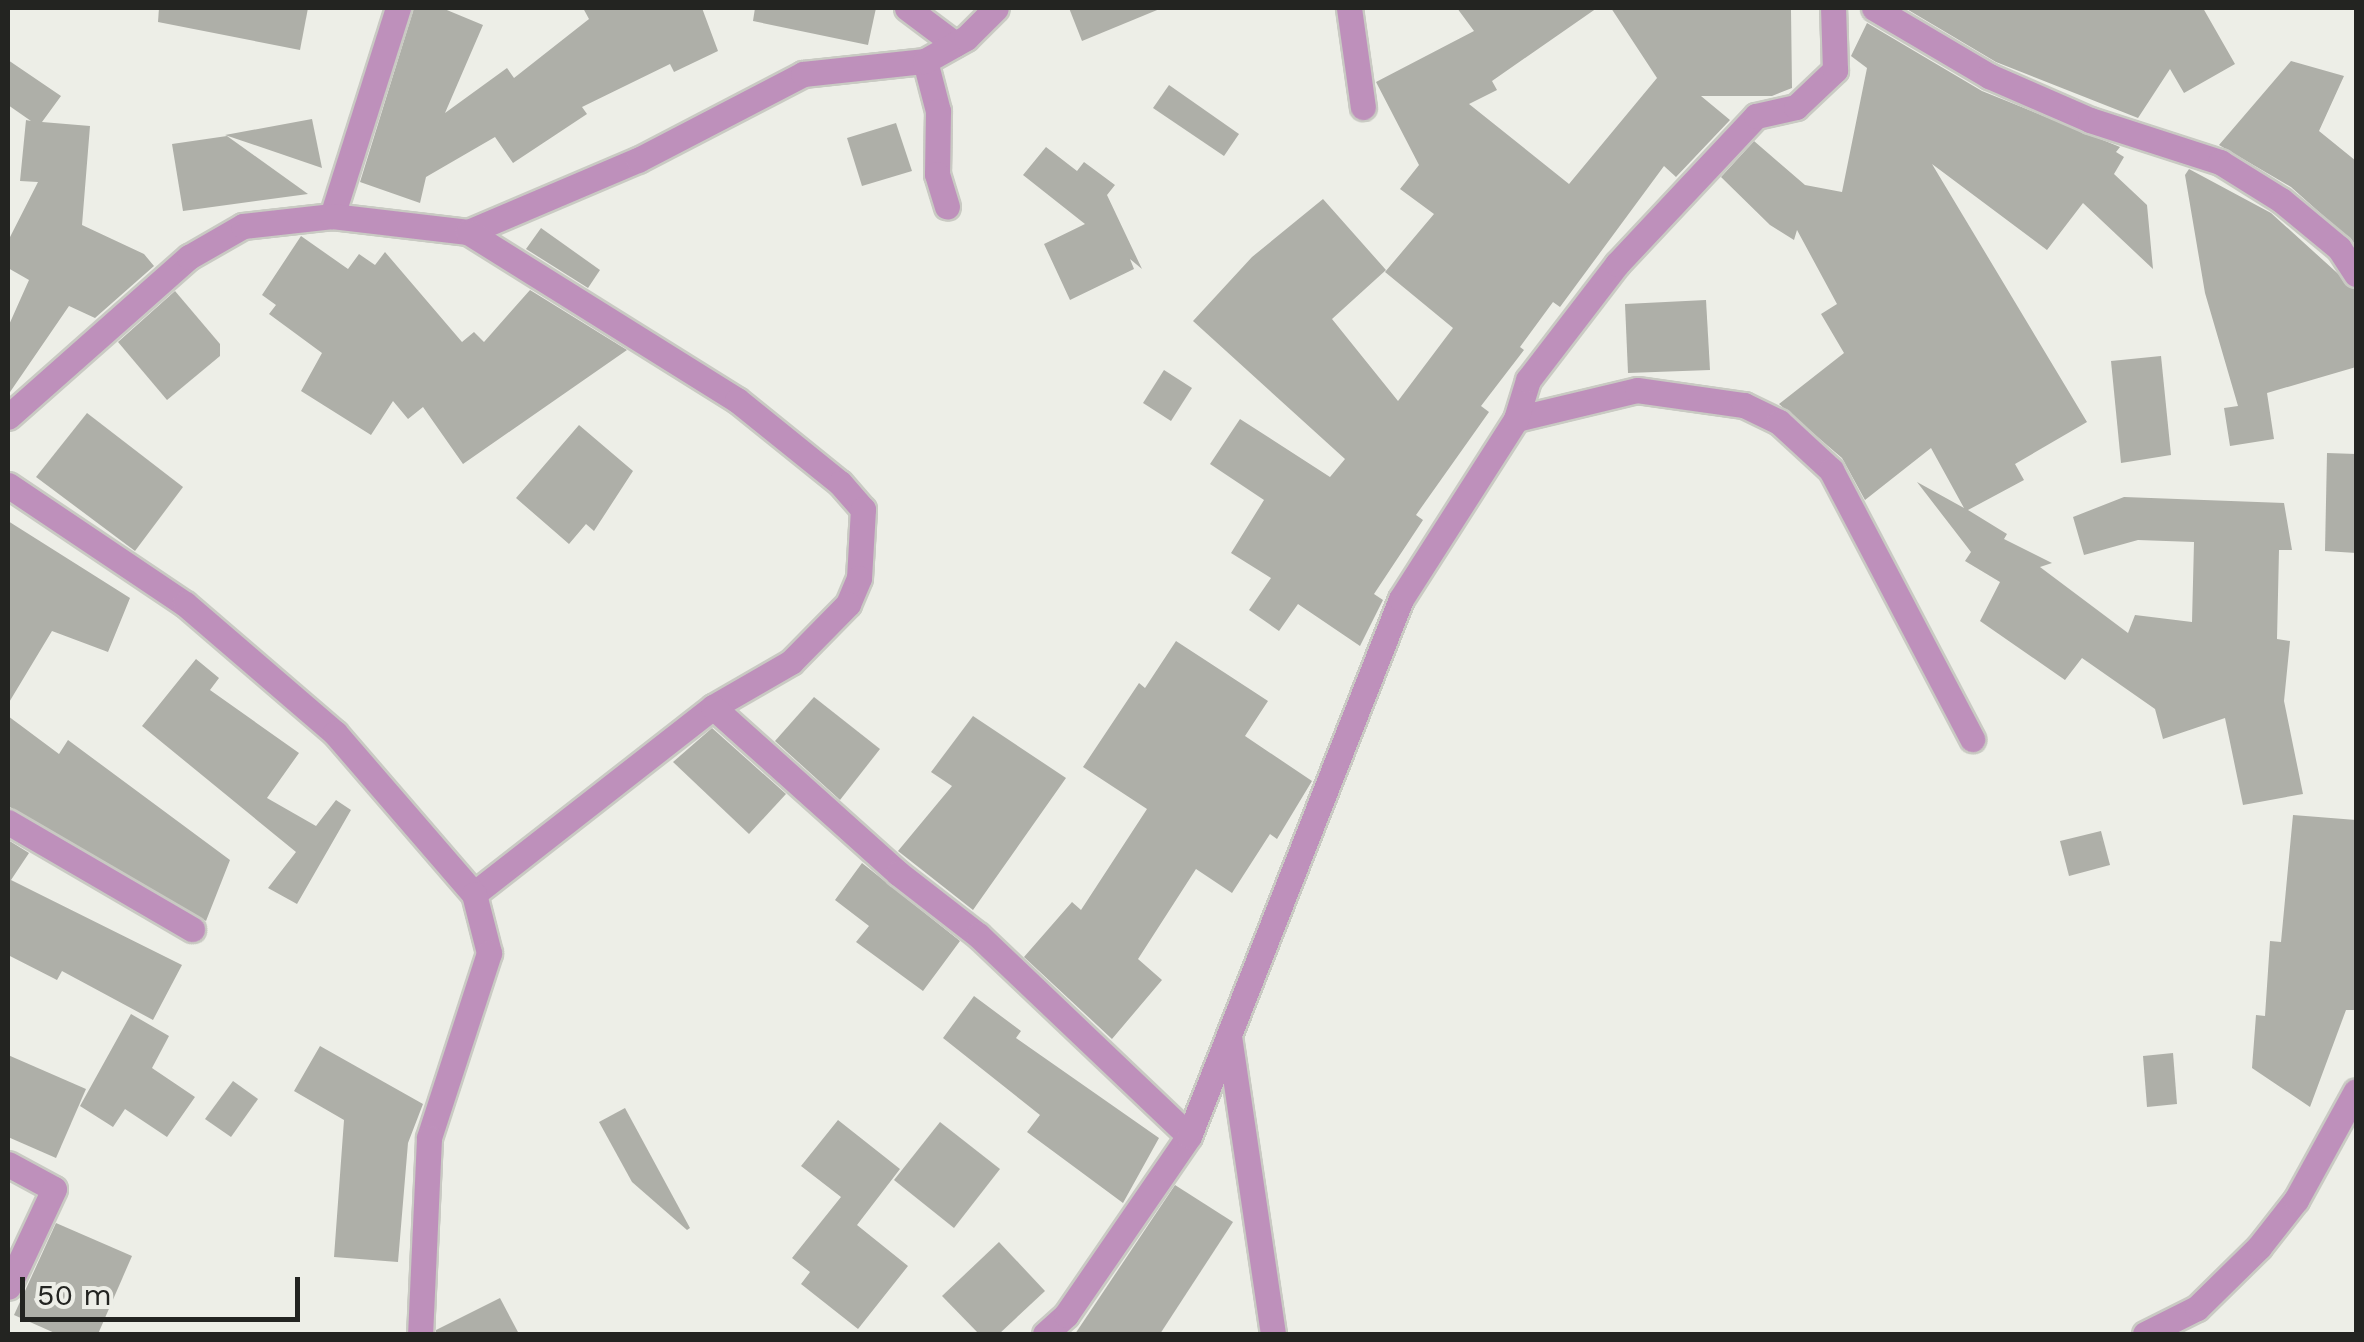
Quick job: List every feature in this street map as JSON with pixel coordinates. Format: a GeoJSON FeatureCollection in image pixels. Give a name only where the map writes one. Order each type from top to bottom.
{"type":"FeatureCollection","features":[{"type":"Feature","properties":{"kind":"street"},"geometry":{"type":"LineString","coordinates":[[332,216],[398,8]]}},
{"type":"Feature","properties":{"kind":"street"},"geometry":{"type":"LineString","coordinates":[[906,8],[954,44]]}},
{"type":"Feature","properties":{"kind":"street"},"geometry":{"type":"LineString","coordinates":[[468,232],[638,160],[803,74],[926,60],[954,44],[996,8]]}},
{"type":"Feature","properties":{"kind":"street"},"geometry":{"type":"LineString","coordinates":[[1350,8],[1364,107]]}},
{"type":"Feature","properties":{"kind":"street"},"geometry":{"type":"LineString","coordinates":[[1045,1334],[1189,1136],[1402,598],[1516,419],[1528,380],[1618,264],[1756,116],[1796,107],[1835,70],[1833,8]]}},
{"type":"Feature","properties":{"kind":"street"},"geometry":{"type":"LineString","coordinates":[[1874,8],[1988,76],[2090,120],[2220,162],[2324,236],[2356,274]]}},
{"type":"Feature","properties":{"kind":"street"},"geometry":{"type":"LineString","coordinates":[[926,60],[938,111],[937,174],[947,206]]}},
{"type":"Feature","properties":{"kind":"street"},"geometry":{"type":"LineString","coordinates":[[8,417],[189,257],[243,226],[332,216],[468,232],[737,400],[863,509],[859,578],[848,604],[791,662],[713,706],[474,894]]}},
{"type":"Feature","properties":{"kind":"street"},"geometry":{"type":"LineString","coordinates":[[1516,419],[1638,390],[1744,405],[1779,422],[1831,470],[1972,739]]}},
{"type":"Feature","properties":{"kind":"street"},"geometry":{"type":"LineString","coordinates":[[8,485],[185,604],[335,733],[474,894],[489,954],[429,1138],[420,1334]]}},
{"type":"Feature","properties":{"kind":"street"},"geometry":{"type":"LineString","coordinates":[[713,706],[898,873],[978,935],[1189,1136]]}},
{"type":"Feature","properties":{"kind":"street"},"geometry":{"type":"LineString","coordinates":[[8,822],[192,929]]}},
{"type":"Feature","properties":{"kind":"street"},"geometry":{"type":"LineString","coordinates":[[1229,1036],[1273,1334]]}},
{"type":"Feature","properties":{"kind":"street"},"geometry":{"type":"LineString","coordinates":[[2145,1334],[2198,1308],[2259,1247],[2296,1200],[2356,1092]]}},
{"type":"Feature","properties":{"kind":"street"},"geometry":{"type":"LineString","coordinates":[[8,1164],[54,1189],[8,1287]]}},
{"type":"Feature","properties":{"kind":"building"},"geometry":{"type":"Polygon","coordinates":[[[159,8],[308,8],[300,50],[158,22],[159,8]]]}},
{"type":"Feature","properties":{"kind":"building"},"geometry":{"type":"Polygon","coordinates":[[[414,8],[442,8],[483,25],[445,113],[507,68],[514,78],[589,19],[583,8],[702,8],[718,51],[674,72],[670,64],[582,107],[587,114],[513,163],[495,137],[426,177],[420,203],[360,182],[414,8]]]}},
{"type":"Feature","properties":{"kind":"building"},"geometry":{"type":"Polygon","coordinates":[[[755,8],[876,8],[868,45],[753,21],[755,8]]]}},
{"type":"Feature","properties":{"kind":"building"},"geometry":{"type":"Polygon","coordinates":[[[1069,8],[1162,8],[1082,41],[1069,8]]]}},
{"type":"Feature","properties":{"kind":"building"},"geometry":{"type":"Polygon","coordinates":[[[1457,8],[1597,8],[1492,81],[1497,90],[1469,104],[1569,184],[1657,78],[1611,8],[1791,10],[1792,88],[1772,96],[1701,96],[1730,120],[1676,177],[1664,166],[1560,307],[1553,302],[1520,347],[1524,350],[1481,406],[1489,412],[1416,515],[1423,520],[1374,594],[1383,600],[1360,646],[1298,604],[1279,631],[1249,610],[1271,578],[1231,553],[1264,500],[1210,464],[1240,419],[1330,477],[1345,459],[1193,321],[1252,257],[1323,199],[1386,270],[1332,319],[1398,401],[1453,328],[1385,272],[1434,214],[1400,189],[1419,165],[1376,82],[1474,31],[1457,8]]]}},
{"type":"Feature","properties":{"kind":"building"},"geometry":{"type":"Polygon","coordinates":[[[1905,8],[2203,8],[2235,64],[2184,93],[2170,69],[2138,118],[1996,62],[1905,8]]]}},
{"type":"Feature","properties":{"kind":"building"},"geometry":{"type":"Polygon","coordinates":[[[1867,23],[1982,91],[2120,147],[2116,152],[2124,157],[2114,174],[2147,205],[2153,269],[2083,203],[2047,250],[1932,164],[2087,422],[2015,464],[2024,480],[1968,510],[2007,534],[2004,539],[2052,563],[2040,567],[2128,633],[2135,615],[2192,622],[2194,542],[2138,540],[2084,555],[2073,517],[2124,497],[2284,503],[2292,550],[2279,550],[2277,639],[2290,641],[2284,701],[2303,794],[2243,805],[2225,718],[2163,739],[2155,709],[2082,658],[2065,680],[1980,621],[2000,582],[1965,561],[1971,552],[1917,482],[1964,508],[1931,448],[1865,500],[1842,458],[1779,404],[1844,353],[1821,314],[1837,304],[1797,230],[1794,240],[1770,225],[1721,177],[1754,141],[1805,185],[1842,192],[1867,68],[1851,56],[1867,23]]]}},
{"type":"Feature","properties":{"kind":"building"},"geometry":{"type":"Polygon","coordinates":[[[8,60],[61,96],[42,122],[90,126],[82,225],[144,254],[154,266],[95,318],[69,306],[8,395],[8,327],[29,280],[8,268],[8,241],[38,182],[20,181],[26,120],[31,121],[8,105],[8,60]]]}},
{"type":"Feature","properties":{"kind":"building"},"geometry":{"type":"Polygon","coordinates":[[[2291,61],[2344,76],[2319,131],[2356,161],[2356,245],[2291,187],[2219,145],[2291,61]]]}},
{"type":"Feature","properties":{"kind":"building"},"geometry":{"type":"Polygon","coordinates":[[[1169,85],[1239,134],[1224,156],[1153,108],[1169,85]]]}},
{"type":"Feature","properties":{"kind":"building"},"geometry":{"type":"Polygon","coordinates":[[[312,119],[322,168],[225,135],[312,119]]]}},
{"type":"Feature","properties":{"kind":"building"},"geometry":{"type":"Polygon","coordinates":[[[896,123],[912,171],[862,186],[847,138],[896,123]]]}},
{"type":"Feature","properties":{"kind":"building"},"geometry":{"type":"Polygon","coordinates":[[[227,136],[308,194],[183,211],[172,144],[227,136]]]}},
{"type":"Feature","properties":{"kind":"building"},"geometry":{"type":"Polygon","coordinates":[[[1046,147],[1077,171],[1084,162],[1115,185],[1107,195],[1142,269],[1130,259],[1134,269],[1070,300],[1044,244],[1085,224],[1023,175],[1046,147]]]}},
{"type":"Feature","properties":{"kind":"building"},"geometry":{"type":"Polygon","coordinates":[[[2189,169],[2271,213],[2356,290],[2356,367],[2267,393],[2274,439],[2230,446],[2224,408],[2238,406],[2205,293],[2185,175],[2189,169]]]}},
{"type":"Feature","properties":{"kind":"building"},"geometry":{"type":"Polygon","coordinates":[[[541,228],[600,270],[588,288],[526,249],[541,228]]]}},
{"type":"Feature","properties":{"kind":"building"},"geometry":{"type":"Polygon","coordinates":[[[301,236],[348,269],[359,254],[375,265],[385,252],[462,342],[474,332],[484,342],[530,290],[627,350],[463,464],[423,407],[408,419],[393,401],[371,435],[301,391],[322,353],[269,314],[276,305],[262,295],[301,236]]]}},
{"type":"Feature","properties":{"kind":"building"},"geometry":{"type":"Polygon","coordinates":[[[175,291],[220,344],[220,356],[167,400],[118,342],[175,291]]]}},
{"type":"Feature","properties":{"kind":"building"},"geometry":{"type":"Polygon","coordinates":[[[1706,300],[1710,370],[1628,373],[1625,304],[1706,300]]]}},
{"type":"Feature","properties":{"kind":"building"},"geometry":{"type":"Polygon","coordinates":[[[2161,356],[2171,455],[2121,463],[2111,361],[2161,356]]]}},
{"type":"Feature","properties":{"kind":"building"},"geometry":{"type":"Polygon","coordinates":[[[1164,370],[1192,388],[1171,421],[1143,403],[1164,370]]]}},
{"type":"Feature","properties":{"kind":"building"},"geometry":{"type":"Polygon","coordinates":[[[87,413],[183,487],[135,551],[36,477],[87,413]]]}},
{"type":"Feature","properties":{"kind":"building"},"geometry":{"type":"Polygon","coordinates":[[[579,425],[633,471],[594,531],[586,524],[569,544],[516,498],[579,425]]]}},
{"type":"Feature","properties":{"kind":"building"},"geometry":{"type":"Polygon","coordinates":[[[2327,453],[2356,454],[2356,553],[2325,551],[2327,453]]]}},
{"type":"Feature","properties":{"kind":"building"},"geometry":{"type":"Polygon","coordinates":[[[8,521],[130,598],[108,652],[52,631],[8,704],[8,521]]]}},
{"type":"Feature","properties":{"kind":"building"},"geometry":{"type":"Polygon","coordinates":[[[1176,641],[1268,701],[1245,736],[1312,781],[1277,839],[1270,834],[1232,893],[1196,869],[1138,959],[1162,980],[1112,1039],[1024,957],[1072,902],[1081,910],[1147,809],[1083,767],[1139,683],[1145,688],[1176,641]]]}},
{"type":"Feature","properties":{"kind":"building"},"geometry":{"type":"Polygon","coordinates":[[[196,659],[219,678],[210,690],[299,753],[267,798],[316,826],[336,800],[351,810],[297,904],[268,888],[296,852],[142,726],[196,659]]]}},
{"type":"Feature","properties":{"kind":"building"},"geometry":{"type":"Polygon","coordinates":[[[814,697],[880,749],[840,800],[775,741],[814,697]]]}},
{"type":"Feature","properties":{"kind":"building"},"geometry":{"type":"Polygon","coordinates":[[[8,716],[59,754],[68,740],[230,860],[206,921],[8,806],[8,716]]]}},
{"type":"Feature","properties":{"kind":"building"},"geometry":{"type":"Polygon","coordinates":[[[973,716],[1066,778],[973,910],[898,851],[952,786],[931,772],[973,716]]]}},
{"type":"Feature","properties":{"kind":"building"},"geometry":{"type":"Polygon","coordinates":[[[712,728],[786,794],[749,834],[673,762],[712,728]]]}},
{"type":"Feature","properties":{"kind":"building"},"geometry":{"type":"Polygon","coordinates":[[[2293,815],[2356,820],[2355,1010],[2346,1010],[2310,1107],[2252,1068],[2256,1015],[2265,1016],[2270,941],[2281,942],[2293,815]]]}},
{"type":"Feature","properties":{"kind":"building"},"geometry":{"type":"Polygon","coordinates":[[[2101,831],[2110,865],[2069,876],[2060,841],[2101,831]]]}},
{"type":"Feature","properties":{"kind":"building"},"geometry":{"type":"Polygon","coordinates":[[[8,840],[29,853],[11,880],[182,965],[153,1020],[62,971],[57,980],[8,955],[8,840]]]}},
{"type":"Feature","properties":{"kind":"building"},"geometry":{"type":"Polygon","coordinates":[[[862,863],[960,941],[923,991],[856,942],[869,926],[835,900],[862,863]]]}},
{"type":"Feature","properties":{"kind":"building"},"geometry":{"type":"Polygon","coordinates":[[[974,996],[1021,1031],[1016,1038],[1159,1138],[1123,1203],[1027,1132],[1040,1115],[943,1038],[974,996]]]}},
{"type":"Feature","properties":{"kind":"building"},"geometry":{"type":"Polygon","coordinates":[[[131,1014],[169,1036],[152,1068],[195,1097],[167,1137],[125,1109],[113,1127],[80,1106],[131,1014]]]}},
{"type":"Feature","properties":{"kind":"building"},"geometry":{"type":"Polygon","coordinates":[[[320,1046],[423,1104],[408,1143],[398,1262],[334,1257],[344,1120],[294,1091],[320,1046]]]}},
{"type":"Feature","properties":{"kind":"building"},"geometry":{"type":"Polygon","coordinates":[[[2173,1053],[2177,1104],[2147,1107],[2143,1056],[2173,1053]]]}},
{"type":"Feature","properties":{"kind":"building"},"geometry":{"type":"Polygon","coordinates":[[[8,1055],[86,1089],[56,1158],[8,1137],[8,1055]]]}},
{"type":"Feature","properties":{"kind":"building"},"geometry":{"type":"Polygon","coordinates":[[[233,1081],[258,1099],[231,1137],[205,1119],[233,1081]]]}},
{"type":"Feature","properties":{"kind":"building"},"geometry":{"type":"Polygon","coordinates":[[[625,1108],[690,1228],[687,1230],[632,1182],[599,1122],[625,1108]]]}},
{"type":"Feature","properties":{"kind":"building"},"geometry":{"type":"Polygon","coordinates":[[[838,1120],[900,1169],[857,1225],[908,1266],[858,1329],[801,1284],[810,1272],[792,1258],[841,1197],[801,1166],[838,1120]]]}},
{"type":"Feature","properties":{"kind":"building"},"geometry":{"type":"Polygon","coordinates":[[[940,1122],[1000,1169],[954,1228],[894,1180],[940,1122]]]}},
{"type":"Feature","properties":{"kind":"building"},"geometry":{"type":"Polygon","coordinates":[[[1175,1185],[1233,1222],[1160,1334],[1075,1334],[1175,1185]]]}},
{"type":"Feature","properties":{"kind":"building"},"geometry":{"type":"Polygon","coordinates":[[[56,1223],[132,1256],[98,1334],[57,1334],[14,1315],[56,1223]]]}},
{"type":"Feature","properties":{"kind":"building"},"geometry":{"type":"Polygon","coordinates":[[[999,1242],[1045,1291],[999,1334],[979,1334],[942,1296],[999,1242]]]}},
{"type":"Feature","properties":{"kind":"building"},"geometry":{"type":"Polygon","coordinates":[[[500,1298],[519,1334],[436,1334],[436,1330],[500,1298]]]}}]}
